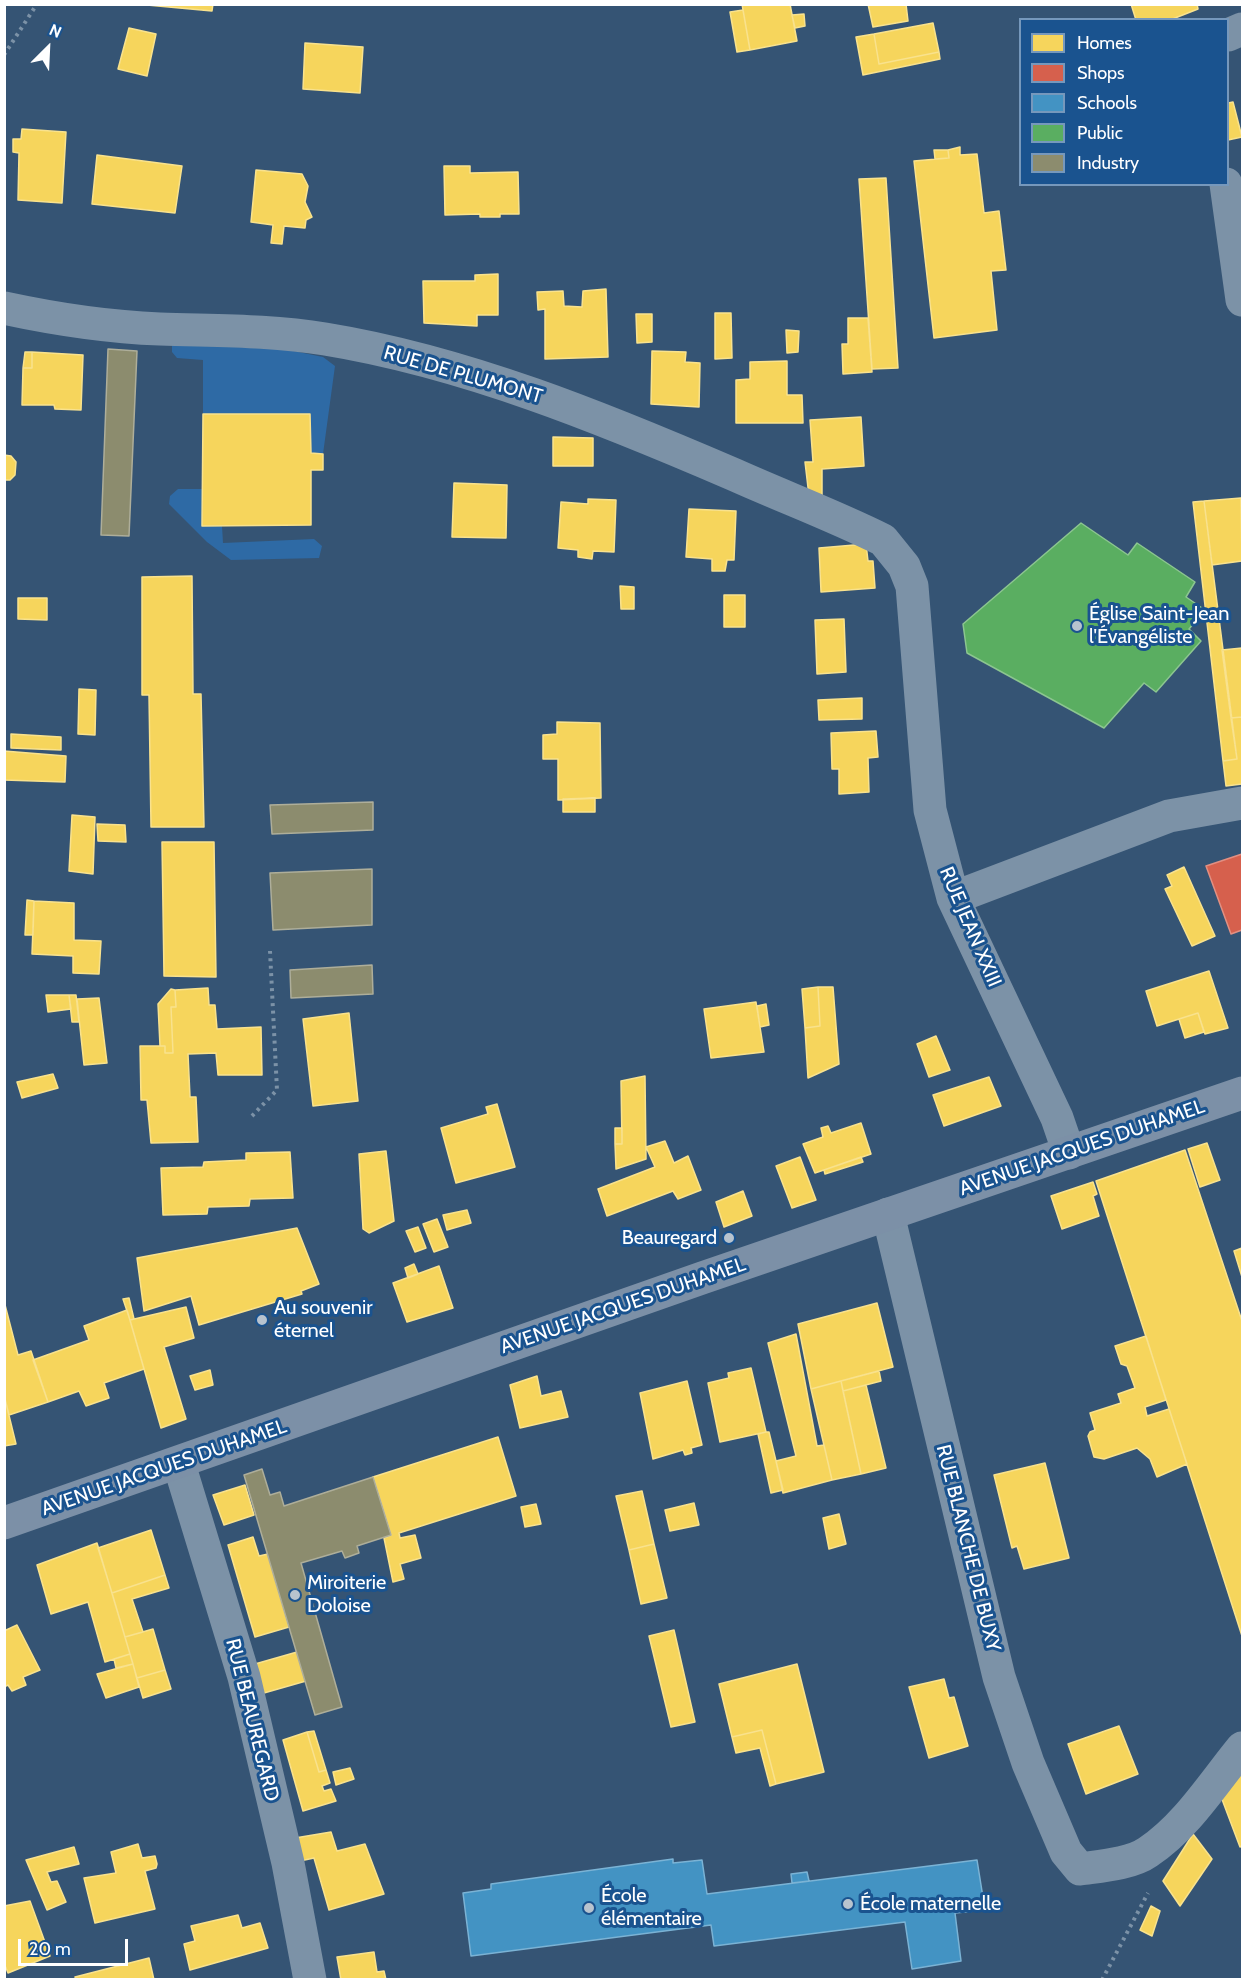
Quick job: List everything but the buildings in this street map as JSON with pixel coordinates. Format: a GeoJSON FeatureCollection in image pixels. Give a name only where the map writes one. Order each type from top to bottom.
{"type":"FeatureCollection","features":[{"type":"Feature","properties":{"kind":"main road","name":"AVENUE JACQUES DUHAMEL"},"geometry":{"type":"LineString","coordinates":[[4,1523],[179,1464],[888,1214],[1242,1093]]}},
{"type":"Feature","properties":{"kind":"street"},"geometry":{"type":"LineString","coordinates":[[1226,186],[1242,300]]}},
{"type":"Feature","properties":{"kind":"street","name":"RUE DE PLUMONT"},"geometry":{"type":"LineString","coordinates":[[4,308],[54,318],[158,329],[238,329],[358,345],[532,395],[627,428],[871,534],[893,549]]}},
{"type":"Feature","properties":{"kind":"street","name":"RUE JEAN XXIII"},"geometry":{"type":"LineString","coordinates":[[893,549],[904,566],[912,586],[930,810],[953,898],[1057,1118],[1069,1153]]}},
{"type":"Feature","properties":{"kind":"street"},"geometry":{"type":"LineString","coordinates":[[953,898],[1169,816],[1242,803]]}},
{"type":"Feature","properties":{"kind":"street","name":"RUE BLANCHE DE BUXY"},"geometry":{"type":"LineString","coordinates":[[888,1214],[999,1677],[1028,1762],[1066,1852],[1080,1869],[1112,1865],[1147,1853]]}},
{"type":"Feature","properties":{"kind":"street","name":"RUE BEAUREGARD"},"geometry":{"type":"LineString","coordinates":[[179,1464],[244,1677],[288,1863],[310,1980]]}},
{"type":"Feature","properties":{"kind":"street"},"geometry":{"type":"LineString","coordinates":[[1147,1853],[1179,1825],[1242,1748]]}},
{"type":"Feature","properties":{"kind":"path"},"geometry":{"type":"LineString","coordinates":[[4,55],[37,4]]}},
{"type":"Feature","properties":{"kind":"path"},"geometry":{"type":"LineString","coordinates":[[252,1116],[277,1090],[270,951]]}},
{"type":"Feature","properties":{"kind":"path"},"geometry":{"type":"LineString","coordinates":[[1102,1980],[1160,1871],[1147,1853]]}},
{"type":"Feature","properties":{"kind":"shaded area"},"geometry":{"type":"Polygon","coordinates":[[[254,343],[323,357],[335,366],[323,454],[311,453],[310,414],[203,414],[203,360],[177,358],[172,352],[172,344],[254,343]]]}},
{"type":"Feature","properties":{"kind":"shaded area"},"geometry":{"type":"Polygon","coordinates":[[[178,489],[202,489],[202,526],[222,526],[223,543],[314,539],[322,546],[319,558],[231,560],[207,542],[169,504],[170,496],[178,489]]]}},
{"type":"Feature","properties":{"kind":"place","name":"Église Saint-Jean l'Évangéliste"},"geometry":{"type":"Point","coordinates":[1077,626]}},
{"type":"Feature","properties":{"kind":"place","name":"Beauregard"},"geometry":{"type":"Point","coordinates":[729,1238]}},
{"type":"Feature","properties":{"kind":"place","name":"Au souvenir éternel"},"geometry":{"type":"Point","coordinates":[262,1320]}},
{"type":"Feature","properties":{"kind":"place","name":"Miroiterie Doloise"},"geometry":{"type":"Point","coordinates":[295,1595]}},
{"type":"Feature","properties":{"kind":"place","name":"École maternelle"},"geometry":{"type":"Point","coordinates":[848,1904]}},
{"type":"Feature","properties":{"kind":"place","name":"École élémentaire"},"geometry":{"type":"Point","coordinates":[589,1908]}}]}
